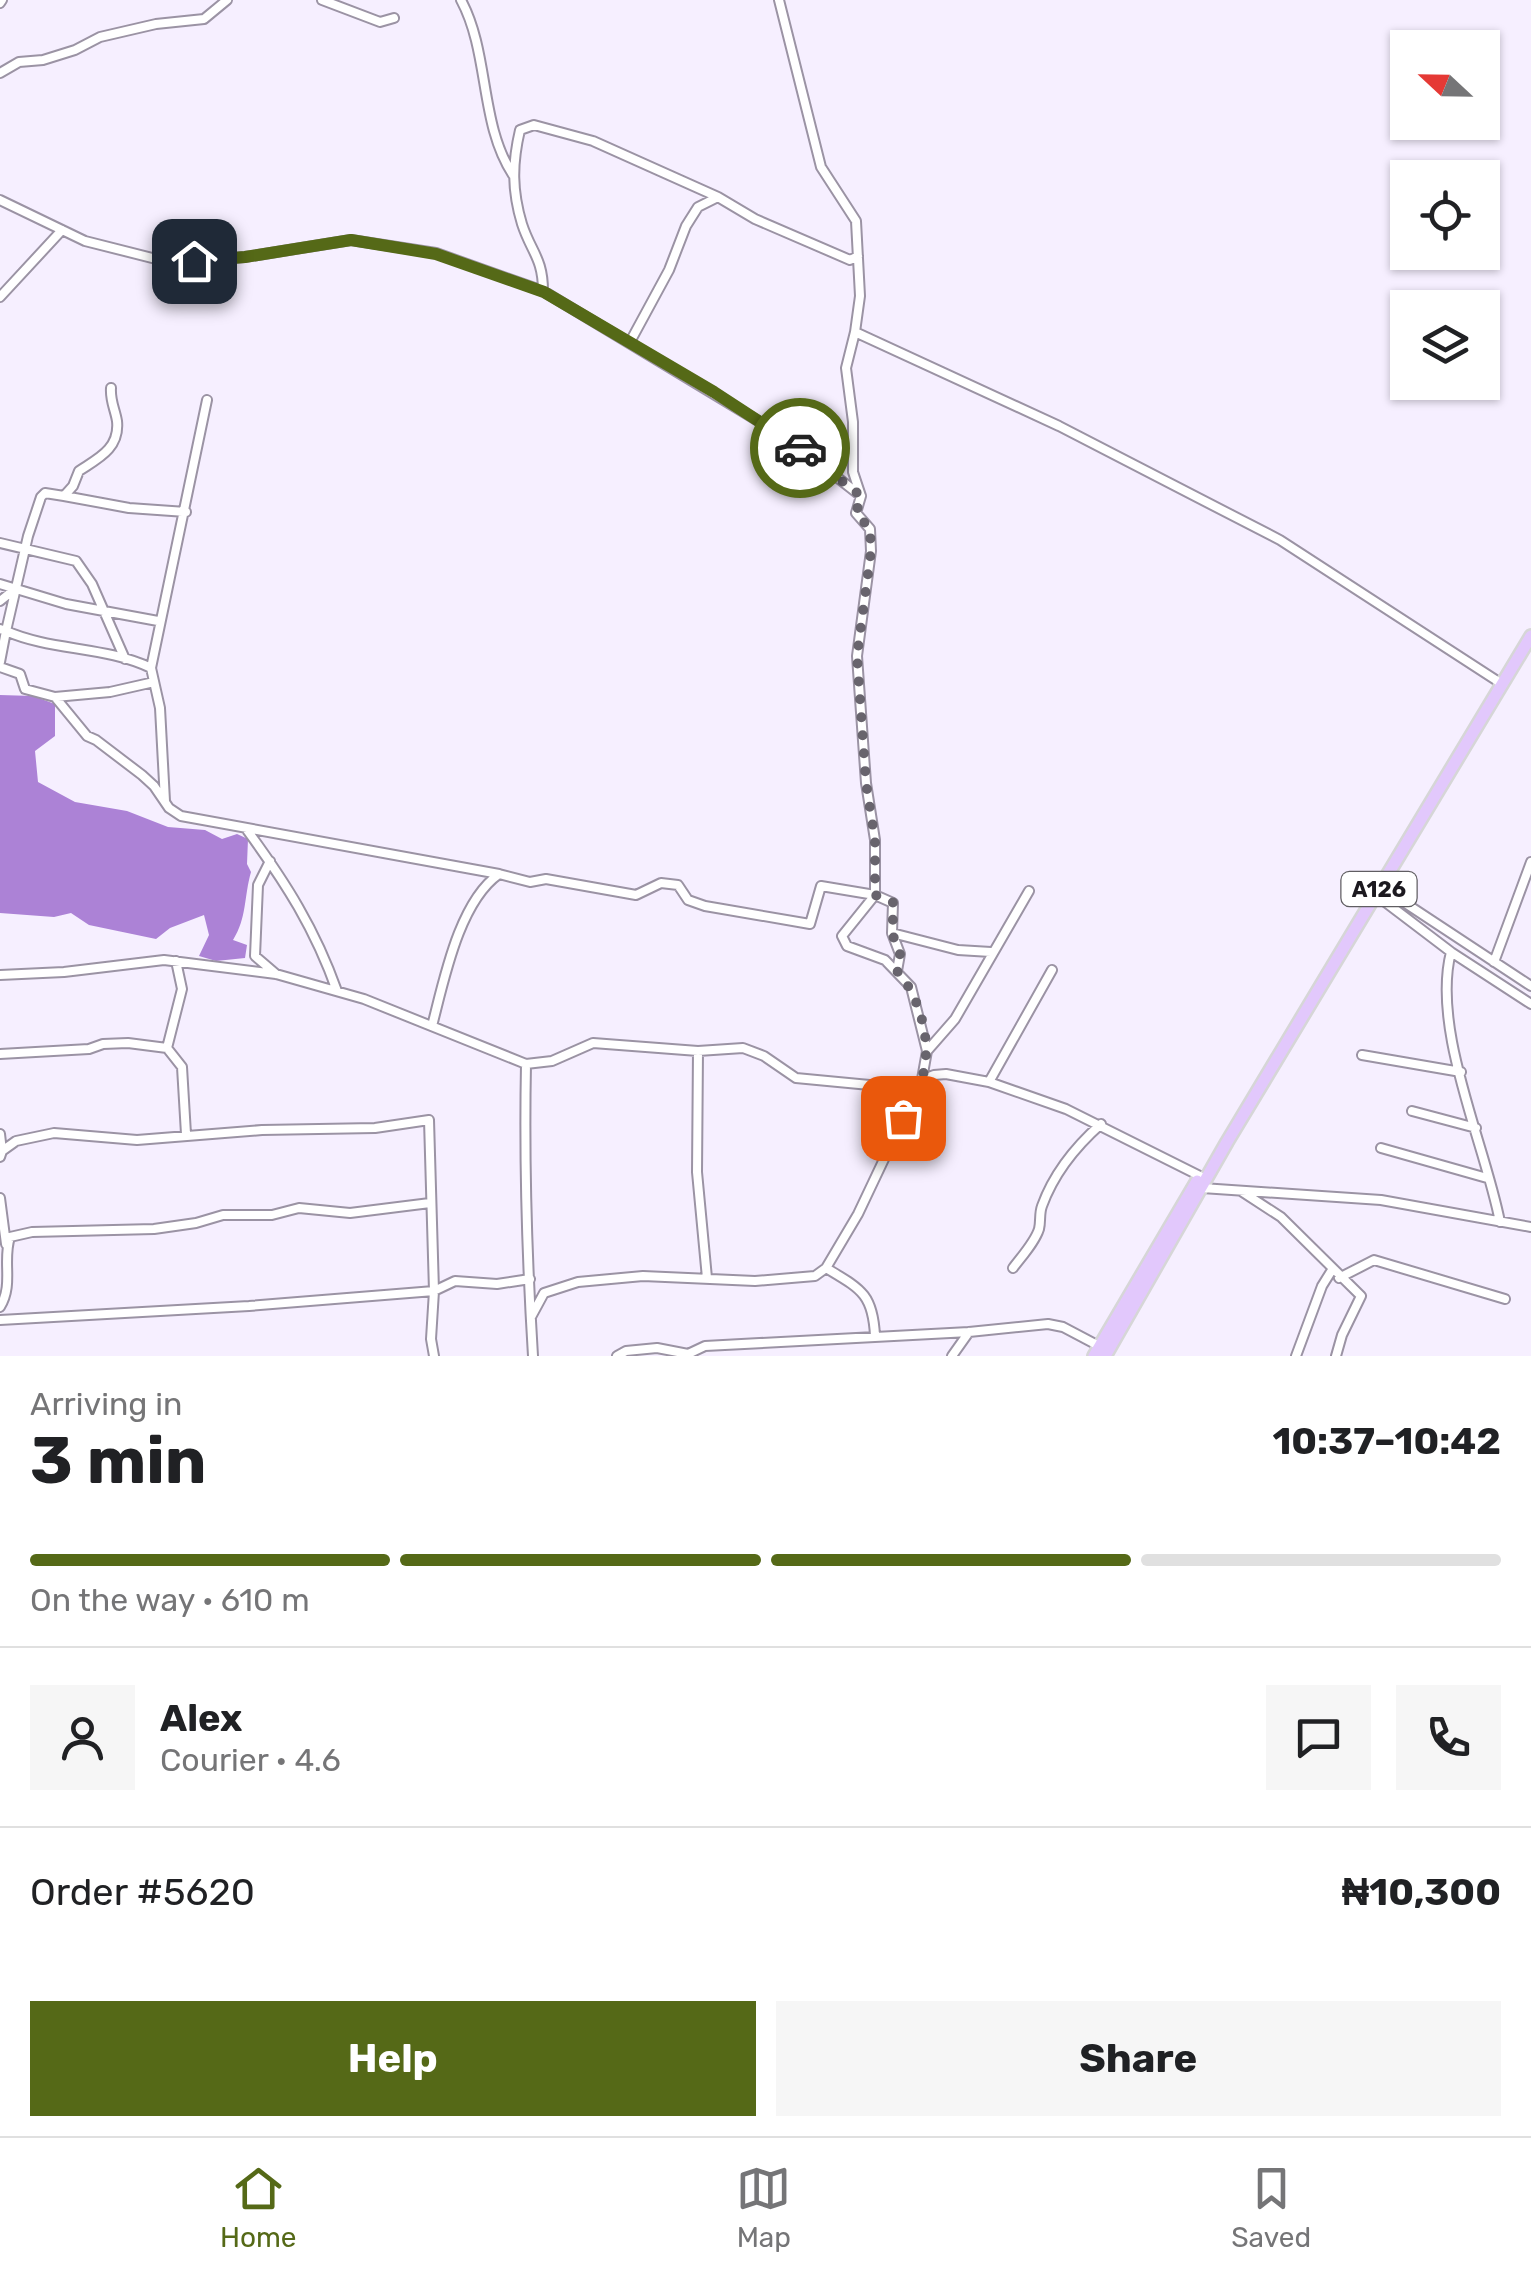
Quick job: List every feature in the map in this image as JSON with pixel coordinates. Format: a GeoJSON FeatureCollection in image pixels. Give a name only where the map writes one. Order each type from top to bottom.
{"type":"FeatureCollection","features":[{"type":"Feature","properties":{"kind":"highway","name":"A126"},"geometry":{"type":"LineString","coordinates":[[1099,1353],[1531,636]]}},
{"type":"Feature","properties":{"kind":"street"},"geometry":{"type":"LineString","coordinates":[[0,73],[19,62],[44,60],[100,37],[156,24],[207,19],[228,0]]}},
{"type":"Feature","properties":{"kind":"street"},"geometry":{"type":"LineString","coordinates":[[322,0],[374,20],[386,22],[394,18]]}},
{"type":"Feature","properties":{"kind":"street"},"geometry":{"type":"LineString","coordinates":[[461,0],[474,32],[494,132],[513,176]]}},
{"type":"Feature","properties":{"kind":"street"},"geometry":{"type":"LineString","coordinates":[[531,1317],[544,1293],[578,1282],[643,1276],[755,1280],[815,1276],[826,1268],[858,1214],[922,1079],[927,1051],[911,987],[885,960],[847,946],[842,936],[875,895],[875,840],[866,783],[857,656],[871,551],[870,529],[856,513],[861,496],[854,472],[846,368],[860,296],[856,221],[820,167],[780,0]]}},
{"type":"Feature","properties":{"kind":"street"},"geometry":{"type":"LineString","coordinates":[[544,292],[542,265],[521,221],[512,190],[520,130],[534,125],[603,145],[802,240],[850,260],[858,256]]}},
{"type":"Feature","properties":{"kind":"street"},"geometry":{"type":"LineString","coordinates":[[630,342],[669,270],[686,226],[698,207],[718,197]]}},
{"type":"Feature","properties":{"kind":"street"},"geometry":{"type":"LineString","coordinates":[[1,203],[85,241],[172,263],[245,257],[351,240],[436,254],[544,292],[788,439],[861,496]]}},
{"type":"Feature","properties":{"kind":"street"},"geometry":{"type":"LineString","coordinates":[[0,296],[62,230]]}},
{"type":"Feature","properties":{"kind":"street"},"geometry":{"type":"LineString","coordinates":[[855,332],[1059,426],[1280,540],[1502,684]]}},
{"type":"Feature","properties":{"kind":"street"},"geometry":{"type":"LineString","coordinates":[[64,496],[74,486],[79,471],[98,462],[114,442],[117,422],[110,404],[110,388]]}},
{"type":"Feature","properties":{"kind":"street"},"geometry":{"type":"LineString","coordinates":[[207,400],[150,668],[160,708],[168,808],[181,816],[530,882],[546,879],[636,895],[666,882],[678,885],[688,900],[705,906],[810,924],[821,886],[875,895],[894,903],[892,933],[900,954],[897,971]]}},
{"type":"Feature","properties":{"kind":"street"},"geometry":{"type":"LineString","coordinates":[[154,682],[55,698],[25,688],[20,674],[0,664],[3,630],[28,536],[45,493],[128,508],[186,512]]}},
{"type":"Feature","properties":{"kind":"street"},"geometry":{"type":"LineString","coordinates":[[0,543],[76,561],[92,584],[125,659]]}},
{"type":"Feature","properties":{"kind":"street"},"geometry":{"type":"LineString","coordinates":[[0,584],[56,602],[158,621]]}},
{"type":"Feature","properties":{"kind":"street"},"geometry":{"type":"LineString","coordinates":[[0,601],[14,589]]}},
{"type":"Feature","properties":{"kind":"street"},"geometry":{"type":"LineString","coordinates":[[3,630],[23,639],[125,659],[150,668]]}},
{"type":"Feature","properties":{"kind":"street"},"geometry":{"type":"LineString","coordinates":[[55,698],[86,736],[142,775],[166,801]]}},
{"type":"Feature","properties":{"kind":"street"},"geometry":{"type":"LineString","coordinates":[[247,829],[319,942],[337,991]]}},
{"type":"Feature","properties":{"kind":"street"},"geometry":{"type":"LineString","coordinates":[[270,861],[258,885],[255,956],[276,974]]}},
{"type":"Feature","properties":{"kind":"street"},"geometry":{"type":"LineString","coordinates":[[1494,962],[1531,862]]}},
{"type":"Feature","properties":{"kind":"street"},"geometry":{"type":"LineString","coordinates":[[432,1026],[462,926],[487,882],[499,874]]}},
{"type":"Feature","properties":{"kind":"street"},"geometry":{"type":"LineString","coordinates":[[927,1051],[955,1019],[1029,891]]}},
{"type":"Feature","properties":{"kind":"street"},"geometry":{"type":"LineString","coordinates":[[1378,892],[1451,952],[1531,1004]]}},
{"type":"Feature","properties":{"kind":"street"},"geometry":{"type":"LineString","coordinates":[[1378,892],[1390,893],[1531,986]]}},
{"type":"Feature","properties":{"kind":"street"},"geometry":{"type":"LineString","coordinates":[[892,933],[958,950],[991,952]]}},
{"type":"Feature","properties":{"kind":"street"},"geometry":{"type":"LineString","coordinates":[[1451,952],[1444,990],[1500,1222]]}},
{"type":"Feature","properties":{"kind":"street"},"geometry":{"type":"LineString","coordinates":[[167,1048],[182,989],[176,961]]}},
{"type":"Feature","properties":{"kind":"street"},"geometry":{"type":"LineString","coordinates":[[0,975],[176,961],[276,974],[364,998],[526,1064],[552,1062],[592,1042],[698,1051],[742,1048],[764,1056],[788,1075],[901,1088],[941,1074],[989,1082],[1101,1124],[1201,1182],[1239,1190],[1381,1200],[1531,1226]]}},
{"type":"Feature","properties":{"kind":"street"},"geometry":{"type":"LineString","coordinates":[[989,1082],[1052,970]]}},
{"type":"Feature","properties":{"kind":"street"},"geometry":{"type":"LineString","coordinates":[[0,1054],[89,1049],[102,1044],[167,1048],[182,1067],[186,1134]]}},
{"type":"Feature","properties":{"kind":"street"},"geometry":{"type":"LineString","coordinates":[[698,1051],[696,1172],[707,1278]]}},
{"type":"Feature","properties":{"kind":"street"},"geometry":{"type":"LineString","coordinates":[[1362,1055],[1461,1072]]}},
{"type":"Feature","properties":{"kind":"street"},"geometry":{"type":"LineString","coordinates":[[526,1064],[524,1179],[533,1356]]}},
{"type":"Feature","properties":{"kind":"street"},"geometry":{"type":"LineString","coordinates":[[1412,1111],[1476,1128]]}},
{"type":"Feature","properties":{"kind":"street"},"geometry":{"type":"LineString","coordinates":[[1,1154],[16,1141],[54,1133],[137,1140],[186,1134],[375,1128],[429,1120],[434,1356]]}},
{"type":"Feature","properties":{"kind":"street"},"geometry":{"type":"LineString","coordinates":[[1014,1268],[1041,1224],[1040,1211],[1052,1182],[1073,1151],[1101,1124]]}},
{"type":"Feature","properties":{"kind":"street"},"geometry":{"type":"LineString","coordinates":[[0,1134],[1,1154]]}},
{"type":"Feature","properties":{"kind":"street"},"geometry":{"type":"LineString","coordinates":[[1381,1148],[1487,1178]]}},
{"type":"Feature","properties":{"kind":"street"},"geometry":{"type":"LineString","coordinates":[[1239,1190],[1281,1217],[1361,1296],[1336,1356]]}},
{"type":"Feature","properties":{"kind":"street"},"geometry":{"type":"LineString","coordinates":[[0,1198],[8,1291],[0,1307]]}},
{"type":"Feature","properties":{"kind":"street"},"geometry":{"type":"LineString","coordinates":[[6,1248],[10,1237],[32,1232],[154,1230],[223,1215],[272,1215],[300,1208],[350,1213],[383,1211],[430,1202]]}},
{"type":"Feature","properties":{"kind":"street"},"geometry":{"type":"LineString","coordinates":[[1296,1356],[1322,1286],[1336,1274],[1374,1260],[1504,1299]]}},
{"type":"Feature","properties":{"kind":"street"},"geometry":{"type":"LineString","coordinates":[[826,1268],[866,1296],[874,1308],[875,1336]]}},
{"type":"Feature","properties":{"kind":"street"},"geometry":{"type":"LineString","coordinates":[[0,1320],[249,1306],[434,1291],[455,1282],[497,1284],[530,1279]]}},
{"type":"Feature","properties":{"kind":"street"},"geometry":{"type":"LineString","coordinates":[[617,1356],[626,1351],[657,1348],[688,1354],[705,1346],[1048,1324],[1063,1327],[1099,1353]]}},
{"type":"Feature","properties":{"kind":"street"},"geometry":{"type":"LineString","coordinates":[[952,1356],[968,1332]]}},
{"type":"Feature","properties":{"kind":"shaded area"},"geometry":{"type":"Polygon","coordinates":[[[0,695],[33,696],[55,704],[55,736],[35,751],[38,782],[75,802],[127,811],[168,827],[205,830],[222,839],[237,834],[248,839],[247,864],[251,872],[243,915],[233,940],[247,945],[245,958],[216,961],[199,956],[209,935],[204,915],[170,928],[156,939],[89,925],[71,913],[54,917],[0,913],[0,695]]]}},
{"type":"Feature","properties":{"kind":"way so far"},"geometry":{"type":"LineString","coordinates":[[800,448],[861,496],[856,513],[870,529],[871,551],[857,656],[866,783],[875,840],[875,895],[894,903],[892,933],[900,954],[897,971],[911,987],[927,1051],[922,1079],[903,1118]]}},
{"type":"Feature","properties":{"kind":"route"},"geometry":{"type":"LineString","coordinates":[[194,261],[351,240],[436,254],[544,292],[714,392],[800,448]]}}]}
